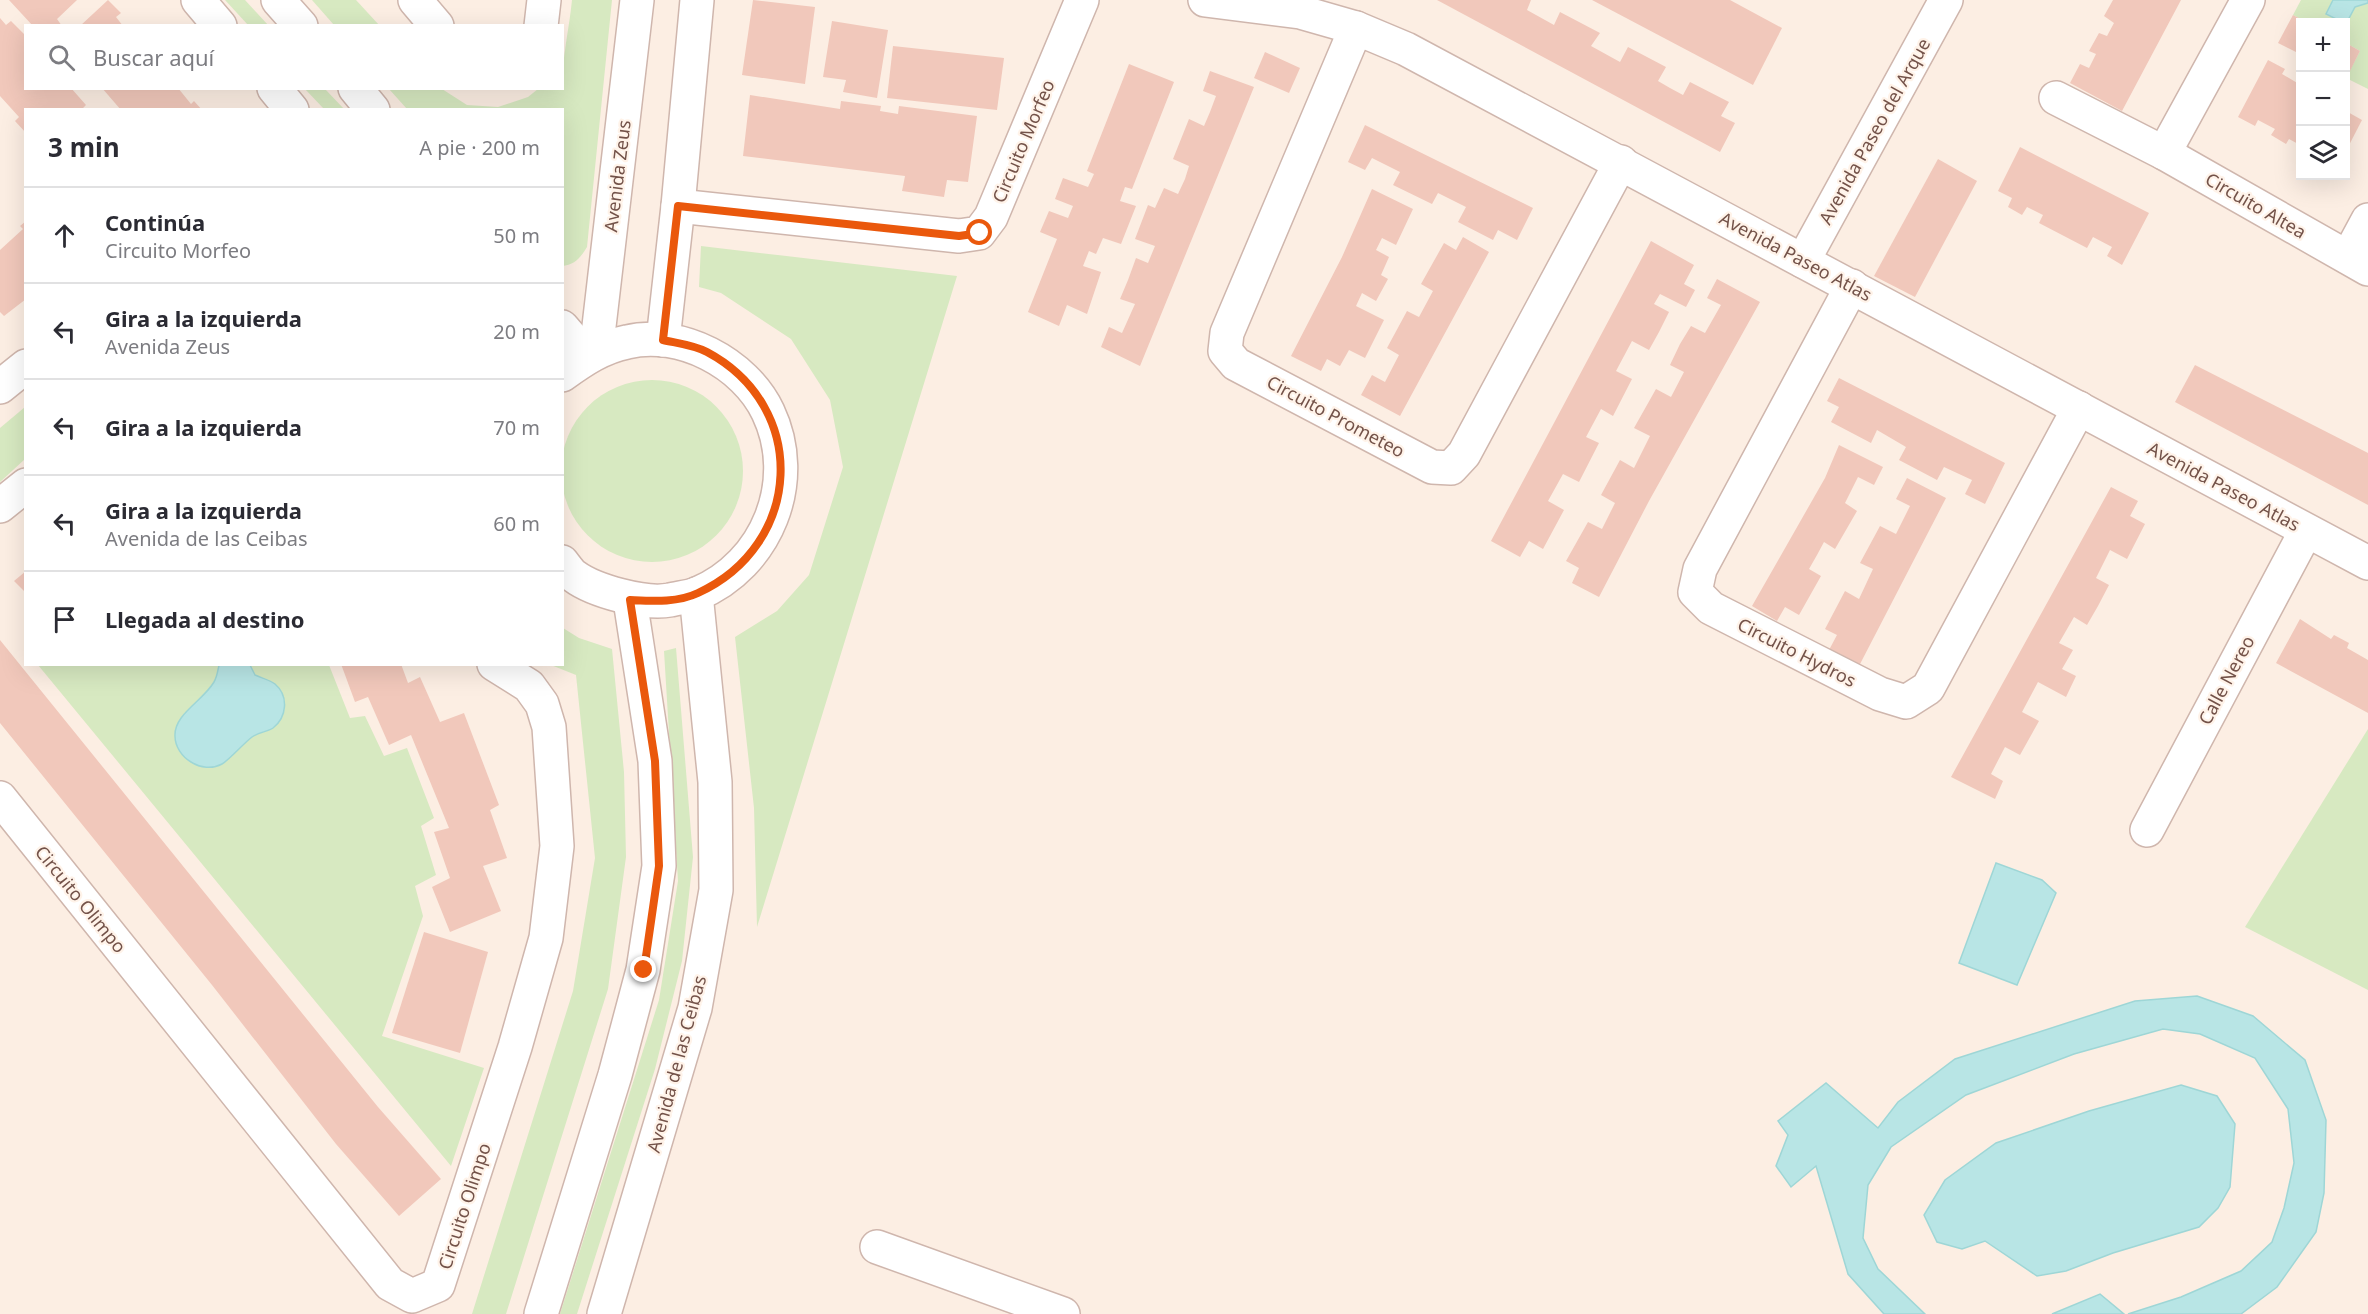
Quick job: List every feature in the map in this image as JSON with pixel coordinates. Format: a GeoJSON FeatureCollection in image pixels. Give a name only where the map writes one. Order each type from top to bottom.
{"type":"FeatureCollection","features":[{"type":"Feature","properties":{"kind":"street"},"geometry":{"type":"LineString","coordinates":[[198,0],[218,24]]}},
{"type":"Feature","properties":{"kind":"street"},"geometry":{"type":"LineString","coordinates":[[278,0],[299,24]]}},
{"type":"Feature","properties":{"kind":"street"},"geometry":{"type":"LineString","coordinates":[[415,0],[435,24]]}},
{"type":"Feature","properties":{"kind":"street"},"geometry":{"type":"LineString","coordinates":[[541,24],[544,0]]}},
{"type":"Feature","properties":{"kind":"street","name":"Avenida Zeus"},"geometry":{"type":"LineString","coordinates":[[582,361],[638,0]]}},
{"type":"Feature","properties":{"kind":"street"},"geometry":{"type":"LineString","coordinates":[[663,340],[697,0]]}},
{"type":"Feature","properties":{"kind":"street","name":"Circuito Morfeo"},"geometry":{"type":"LineString","coordinates":[[678,206],[959,236],[980,233],[991,217],[1082,0]]}},
{"type":"Feature","properties":{"kind":"street","name":"Avenida Paseo Atlas"},"geometry":{"type":"LineString","coordinates":[[1205,0],[1300,12],[1356,28],[1406,49],[2368,563]]}},
{"type":"Feature","properties":{"kind":"street","name":"Avenida Paseo del Arque"},"geometry":{"type":"LineString","coordinates":[[1803,261],[1946,0]]}},
{"type":"Feature","properties":{"kind":"street"},"geometry":{"type":"LineString","coordinates":[[2164,153],[2248,0]]}},
{"type":"Feature","properties":{"kind":"street","name":"Circuito Prometeo"},"geometry":{"type":"LineString","coordinates":[[1356,28],[1227,333],[1225,351],[1236,364],[1432,467],[1451,468],[1464,454],[1621,162]]}},
{"type":"Feature","properties":{"kind":"street"},"geometry":{"type":"LineString","coordinates":[[276,90],[290,108]]}},
{"type":"Feature","properties":{"kind":"street"},"geometry":{"type":"LineString","coordinates":[[357,90],[371,108]]}},
{"type":"Feature","properties":{"kind":"street","name":"Circuito Altea"},"geometry":{"type":"LineString","coordinates":[[2056,98],[2164,153],[2358,263],[2368,220]]}},
{"type":"Feature","properties":{"kind":"street","name":"Circuito Hydros"},"geometry":{"type":"LineString","coordinates":[[1852,286],[1700,569],[1695,592],[1711,608],[1880,694],[1906,702],[1928,688],[2079,408]]}},
{"type":"Feature","properties":{"kind":"street"},"geometry":{"type":"LineString","coordinates":[[564,330],[582,361],[628,341],[663,340],[705,351],[741,376],[768,411],[781,453],[779,497],[763,538],[734,572],[696,594],[663,601],[630,600],[575,577],[564,564]]}},
{"type":"Feature","properties":{"kind":"street"},"geometry":{"type":"LineString","coordinates":[[0,387],[24,368]]}},
{"type":"Feature","properties":{"kind":"street"},"geometry":{"type":"LineString","coordinates":[[0,506],[24,487]]}},
{"type":"Feature","properties":{"kind":"street","name":"Calle Nereo"},"geometry":{"type":"LineString","coordinates":[[2147,830],[2306,531]]}},
{"type":"Feature","properties":{"kind":"street","name":"Avenida de las Ceibas"},"geometry":{"type":"LineString","coordinates":[[603,1314],[695,1008],[716,890],[715,782],[696,594]]}},
{"type":"Feature","properties":{"kind":"street"},"geometry":{"type":"LineString","coordinates":[[541,1314],[615,1075],[644,970],[659,866],[655,761],[630,600]]}},
{"type":"Feature","properties":{"kind":"street","name":"Circuito Olimpo"},"geometry":{"type":"LineString","coordinates":[[0,798],[390,1284],[412,1296],[438,1286],[515,1047],[546,938],[556,846],[549,728],[542,704],[529,686],[497,666]]}},
{"type":"Feature","properties":{"kind":"street"},"geometry":{"type":"LineString","coordinates":[[878,1247],[1063,1314]]}},
{"type":"Feature","properties":{"kind":"green space"},"geometry":{"type":"Polygon","coordinates":[[[225,0],[245,0],[267,24],[247,24],[225,0]]]}},
{"type":"Feature","properties":{"kind":"green space"},"geometry":{"type":"Polygon","coordinates":[[[312,0],[356,0],[378,24],[333,24],[312,0]]]}},
{"type":"Feature","properties":{"kind":"green space"},"geometry":{"type":"Polygon","coordinates":[[[572,0],[612,0],[587,247],[577,260],[564,266],[564,108],[406,108],[390,90],[444,90],[467,105],[498,107],[528,97],[537,90],[564,90],[564,55],[572,0]]]}},
{"type":"Feature","properties":{"kind":"green space"},"geometry":{"type":"Polygon","coordinates":[[[2301,0],[2368,0],[2368,89],[2350,80],[2350,70],[2360,51],[2350,45],[2350,18],[2299,18],[2293,15],[2301,0]]]}},
{"type":"Feature","properties":{"kind":"green space"},"geometry":{"type":"Polygon","coordinates":[[[306,90],[326,90],[343,108],[323,108],[306,90]]]}},
{"type":"Feature","properties":{"kind":"green space"},"geometry":{"type":"Polygon","coordinates":[[[701,246],[957,276],[757,927],[754,808],[735,637],[777,611],[809,575],[843,467],[830,400],[791,339],[721,293],[699,287],[701,246]]]}},
{"type":"Feature","properties":{"kind":"green space"},"geometry":{"type":"Polygon","coordinates":[[[652,380],[670,382],[687,387],[702,396],[716,407],[727,421],[736,436],[743,471],[741,489],[736,506],[727,521],[716,535],[702,546],[687,555],[670,560],[652,562],[634,560],[617,555],[602,546],[588,535],[577,521],[568,506],[564,492],[564,450],[568,436],[577,421],[588,407],[602,396],[617,387],[634,382],[652,380]]]}},
{"type":"Feature","properties":{"kind":"green space"},"geometry":{"type":"Polygon","coordinates":[[[24,408],[24,460],[0,482],[0,428],[24,408]]]}},
{"type":"Feature","properties":{"kind":"green space"},"geometry":{"type":"Polygon","coordinates":[[[564,629],[579,638],[612,649],[624,772],[626,857],[608,989],[506,1314],[472,1314],[573,991],[595,858],[576,675],[554,666],[564,666],[564,629]]]}},
{"type":"Feature","properties":{"kind":"green space"},"geometry":{"type":"Polygon","coordinates":[[[676,648],[693,857],[682,961],[655,1069],[577,1314],[560,1314],[659,1000],[678,881],[664,651],[676,648]]]}},
{"type":"Feature","properties":{"kind":"green space"},"geometry":{"type":"Polygon","coordinates":[[[39,666],[329,666],[350,718],[365,716],[384,756],[407,748],[434,818],[421,826],[436,875],[415,886],[423,916],[382,1036],[484,1068],[451,1166],[39,666]]]}},
{"type":"Feature","properties":{"kind":"green space"},"geometry":{"type":"Polygon","coordinates":[[[2368,729],[2368,990],[2245,927],[2368,729]]]}},
{"type":"Feature","properties":{"kind":"water"},"geometry":{"type":"Polygon","coordinates":[[[2333,0],[2368,0],[2368,3],[2355,7],[2349,18],[2334,18],[2326,14],[2333,0]]]}},
{"type":"Feature","properties":{"kind":"water"},"geometry":{"type":"Polygon","coordinates":[[[219,666],[250,666],[255,675],[273,683],[280,689],[284,700],[283,712],[273,728],[252,737],[222,764],[214,767],[198,766],[180,751],[176,744],[176,728],[184,714],[209,689],[217,676],[219,666]]]}},
{"type":"Feature","properties":{"kind":"water"},"geometry":{"type":"Polygon","coordinates":[[[1996,863],[2042,880],[2056,893],[2017,985],[1959,963],[1996,863]]]}},
{"type":"Feature","properties":{"kind":"water"},"geometry":{"type":"Polygon","coordinates":[[[2197,996],[2253,1016],[2305,1060],[2326,1120],[2324,1193],[2316,1232],[2277,1287],[2241,1314],[2128,1314],[2181,1297],[2241,1271],[2272,1242],[2284,1208],[2294,1163],[2288,1109],[2255,1058],[2200,1034],[2163,1029],[2074,1054],[1966,1095],[1891,1147],[1868,1185],[1863,1238],[1878,1269],[1925,1314],[1884,1314],[1848,1274],[1816,1166],[1791,1187],[1776,1166],[1788,1135],[1778,1121],[1826,1083],[1878,1128],[1898,1102],[1955,1059],[2135,1001],[2197,996]]]}},
{"type":"Feature","properties":{"kind":"water"},"geometry":{"type":"Polygon","coordinates":[[[2181,1085],[2217,1096],[2235,1124],[2230,1187],[2218,1208],[2199,1227],[2113,1253],[2066,1271],[2037,1276],[1985,1241],[1962,1249],[1937,1242],[1924,1215],[1945,1180],[1996,1143],[2089,1111],[2181,1085]]]}},
{"type":"Feature","properties":{"kind":"water"},"geometry":{"type":"Polygon","coordinates":[[[2100,1294],[2124,1314],[2052,1314],[2100,1294]]]}},
{"type":"Feature","properties":{"kind":"building"},"geometry":{"type":"Polygon","coordinates":[[[9,0],[77,0],[57,19],[61,24],[31,24],[9,0]]]}},
{"type":"Feature","properties":{"kind":"building"},"geometry":{"type":"Polygon","coordinates":[[[108,0],[121,13],[116,17],[121,24],[82,24],[108,0]]]}},
{"type":"Feature","properties":{"kind":"building"},"geometry":{"type":"Polygon","coordinates":[[[753,0],[815,7],[805,84],[742,75],[753,0]]]}},
{"type":"Feature","properties":{"kind":"building"},"geometry":{"type":"Polygon","coordinates":[[[1437,0],[1531,0],[1527,10],[1554,25],[1560,12],[1600,33],[1591,46],[1620,62],[1628,47],[1666,67],[1658,81],[1683,95],[1690,82],[1729,102],[1721,116],[1735,123],[1720,152],[1437,0]]]}},
{"type":"Feature","properties":{"kind":"building"},"geometry":{"type":"Polygon","coordinates":[[[1592,0],[1730,0],[1782,28],[1753,85],[1592,0]]]}},
{"type":"Feature","properties":{"kind":"building"},"geometry":{"type":"Polygon","coordinates":[[[2113,0],[2181,0],[2122,111],[2070,83],[2080,64],[2089,68],[2096,54],[2089,51],[2099,33],[2107,36],[2114,23],[2104,16],[2113,0]]]}},
{"type":"Feature","properties":{"kind":"building"},"geometry":{"type":"Polygon","coordinates":[[[2293,15],[2299,18],[2296,18],[2296,52],[2278,43],[2293,15]]]}},
{"type":"Feature","properties":{"kind":"building"},"geometry":{"type":"Polygon","coordinates":[[[0,18],[6,25],[11,21],[24,34],[24,90],[73,90],[86,105],[83,108],[24,108],[24,131],[15,121],[19,117],[0,96],[0,18]]]}},
{"type":"Feature","properties":{"kind":"building"},"geometry":{"type":"Polygon","coordinates":[[[832,21],[888,30],[877,98],[843,92],[846,80],[823,77],[832,21]]]}},
{"type":"Feature","properties":{"kind":"building"},"geometry":{"type":"Polygon","coordinates":[[[2350,45],[2360,51],[2350,71],[2350,45]]]}},
{"type":"Feature","properties":{"kind":"building"},"geometry":{"type":"Polygon","coordinates":[[[893,46],[1004,58],[997,110],[887,98],[893,46]]]}},
{"type":"Feature","properties":{"kind":"building"},"geometry":{"type":"Polygon","coordinates":[[[1265,52],[1300,68],[1289,93],[1254,78],[1265,52]]]}},
{"type":"Feature","properties":{"kind":"building"},"geometry":{"type":"Polygon","coordinates":[[[2268,60],[2285,69],[2282,74],[2296,82],[2296,143],[2289,139],[2286,144],[2271,135],[2275,129],[2258,120],[2255,126],[2238,117],[2268,60]]]}},
{"type":"Feature","properties":{"kind":"building"},"geometry":{"type":"Polygon","coordinates":[[[1129,64],[1174,82],[1132,189],[1125,187],[1120,201],[1136,206],[1121,244],[1103,238],[1096,254],[1089,251],[1083,266],[1101,272],[1087,314],[1067,305],[1059,326],[1028,312],[1057,239],[1040,232],[1049,211],[1068,218],[1073,206],[1055,199],[1063,178],[1088,187],[1094,174],[1087,171],[1129,64]]]}},
{"type":"Feature","properties":{"kind":"building"},"geometry":{"type":"Polygon","coordinates":[[[1210,71],[1254,87],[1140,366],[1101,347],[1109,327],[1122,333],[1135,304],[1120,299],[1136,258],[1148,263],[1155,246],[1135,239],[1148,205],[1155,208],[1164,188],[1178,194],[1185,179],[1189,166],[1173,159],[1189,119],[1204,126],[1210,112],[1216,96],[1203,91],[1210,71]]]}},
{"type":"Feature","properties":{"kind":"building"},"geometry":{"type":"Polygon","coordinates":[[[104,90],[180,90],[191,104],[194,101],[200,108],[119,108],[104,90]]]}},
{"type":"Feature","properties":{"kind":"building"},"geometry":{"type":"Polygon","coordinates":[[[750,95],[840,109],[841,101],[881,106],[880,111],[898,114],[899,106],[977,116],[968,182],[947,180],[944,197],[902,191],[905,176],[743,156],[750,95]]]}},
{"type":"Feature","properties":{"kind":"building"},"geometry":{"type":"Polygon","coordinates":[[[2350,113],[2362,120],[2350,143],[2350,113]]]}},
{"type":"Feature","properties":{"kind":"building"},"geometry":{"type":"Polygon","coordinates":[[[1365,125],[1533,208],[1517,240],[1498,230],[1493,240],[1458,222],[1466,207],[1438,193],[1432,204],[1393,185],[1400,172],[1372,158],[1365,170],[1348,162],[1365,125]]]}},
{"type":"Feature","properties":{"kind":"building"},"geometry":{"type":"Polygon","coordinates":[[[2020,147],[2149,213],[2122,265],[2107,256],[2112,247],[2093,237],[2087,248],[2039,223],[2043,215],[2027,207],[2022,215],[2008,207],[2012,198],[1998,191],[2020,147]]]}},
{"type":"Feature","properties":{"kind":"building"},"geometry":{"type":"Polygon","coordinates":[[[1938,159],[1977,181],[1915,297],[1874,276],[1938,159]]]}},
{"type":"Feature","properties":{"kind":"building"},"geometry":{"type":"Polygon","coordinates":[[[1372,189],[1413,209],[1396,245],[1382,238],[1376,250],[1389,257],[1381,275],[1388,279],[1376,301],[1362,293],[1356,306],[1384,320],[1365,358],[1349,350],[1340,366],[1327,359],[1321,371],[1291,356],[1342,257],[1372,189]]]}},
{"type":"Feature","properties":{"kind":"building"},"geometry":{"type":"Polygon","coordinates":[[[24,223],[24,301],[4,316],[0,312],[0,250],[23,229],[20,226],[24,223]]]}},
{"type":"Feature","properties":{"kind":"building"},"geometry":{"type":"Polygon","coordinates":[[[1463,237],[1489,252],[1400,416],[1361,395],[1372,375],[1385,382],[1399,355],[1387,348],[1407,311],[1419,317],[1433,291],[1421,284],[1444,243],[1456,250],[1463,237]]]}},
{"type":"Feature","properties":{"kind":"building"},"geometry":{"type":"Polygon","coordinates":[[[1651,241],[1694,265],[1684,284],[1695,290],[1686,307],[1660,294],[1654,304],[1669,312],[1659,332],[1649,350],[1632,341],[1616,371],[1632,379],[1613,416],[1601,409],[1586,437],[1599,443],[1579,482],[1563,474],[1548,501],[1564,510],[1543,549],[1529,541],[1520,557],[1491,541],[1651,241]]]}},
{"type":"Feature","properties":{"kind":"building"},"geometry":{"type":"Polygon","coordinates":[[[1717,279],[1760,302],[1649,501],[1599,597],[1572,583],[1579,568],[1566,561],[1588,522],[1602,529],[1615,503],[1601,495],[1620,460],[1634,468],[1650,436],[1634,428],[1656,389],[1671,397],[1684,372],[1670,365],[1680,344],[1691,326],[1705,333],[1721,305],[1707,298],[1717,279]]]}},
{"type":"Feature","properties":{"kind":"building"},"geometry":{"type":"Polygon","coordinates":[[[2195,365],[2368,453],[2368,505],[2175,402],[2195,365]]]}},
{"type":"Feature","properties":{"kind":"building"},"geometry":{"type":"Polygon","coordinates":[[[1839,378],[2005,463],[1985,504],[1965,494],[1972,480],[1944,467],[1937,480],[1899,460],[1906,447],[1877,430],[1871,443],[1831,422],[1839,407],[1827,401],[1839,378]]]}},
{"type":"Feature","properties":{"kind":"building"},"geometry":{"type":"Polygon","coordinates":[[[1839,445],[1883,467],[1874,485],[1858,477],[1845,503],[1857,511],[1835,549],[1824,542],[1809,569],[1821,576],[1799,615],[1785,607],[1777,621],[1752,606],[1825,478],[1839,445]]]}},
{"type":"Feature","properties":{"kind":"building"},"geometry":{"type":"Polygon","coordinates":[[[1907,478],[1946,498],[1859,666],[1829,650],[1837,635],[1825,629],[1845,591],[1859,599],[1873,569],[1860,563],[1880,526],[1896,534],[1910,506],[1896,499],[1907,478]]]}},
{"type":"Feature","properties":{"kind":"building"},"geometry":{"type":"Polygon","coordinates":[[[2111,487],[2138,501],[2130,516],[2145,524],[2127,559],[2110,550],[2096,578],[2109,585],[2098,606],[2087,625],[2074,617],[2059,643],[2073,650],[2062,669],[2076,676],[2066,697],[2038,682],[2022,712],[2039,721],[2020,755],[2005,747],[1991,774],[2003,781],[1995,799],[1951,777],[2111,487]]]}},
{"type":"Feature","properties":{"kind":"building"},"geometry":{"type":"Polygon","coordinates":[[[24,573],[24,591],[14,581],[24,573]]]}},
{"type":"Feature","properties":{"kind":"building"},"geometry":{"type":"Polygon","coordinates":[[[2300,619],[2331,639],[2334,635],[2349,643],[2347,648],[2368,660],[2368,713],[2276,663],[2300,619]]]}},
{"type":"Feature","properties":{"kind":"building"},"geometry":{"type":"Polygon","coordinates":[[[0,640],[378,1107],[441,1179],[399,1216],[336,1144],[212,985],[0,723],[0,640]]]}},
{"type":"Feature","properties":{"kind":"building"},"geometry":{"type":"Polygon","coordinates":[[[342,666],[402,666],[408,683],[420,677],[440,722],[464,713],[499,805],[490,810],[507,858],[483,866],[501,911],[450,932],[432,887],[450,878],[434,832],[449,828],[411,735],[389,745],[368,697],[355,702],[342,666]]]}},
{"type":"Feature","properties":{"kind":"building"},"geometry":{"type":"Polygon","coordinates":[[[424,932],[488,952],[460,1053],[392,1033],[424,932]]]}},
{"type":"Feature","properties":{"kind":"route"},"geometry":{"type":"LineString","coordinates":[[644,970],[659,866],[655,761],[630,600],[663,601],[696,594],[734,572],[763,538],[779,497],[781,453],[768,411],[741,376],[705,351],[663,340],[678,206],[959,236],[980,233]]}}]}
